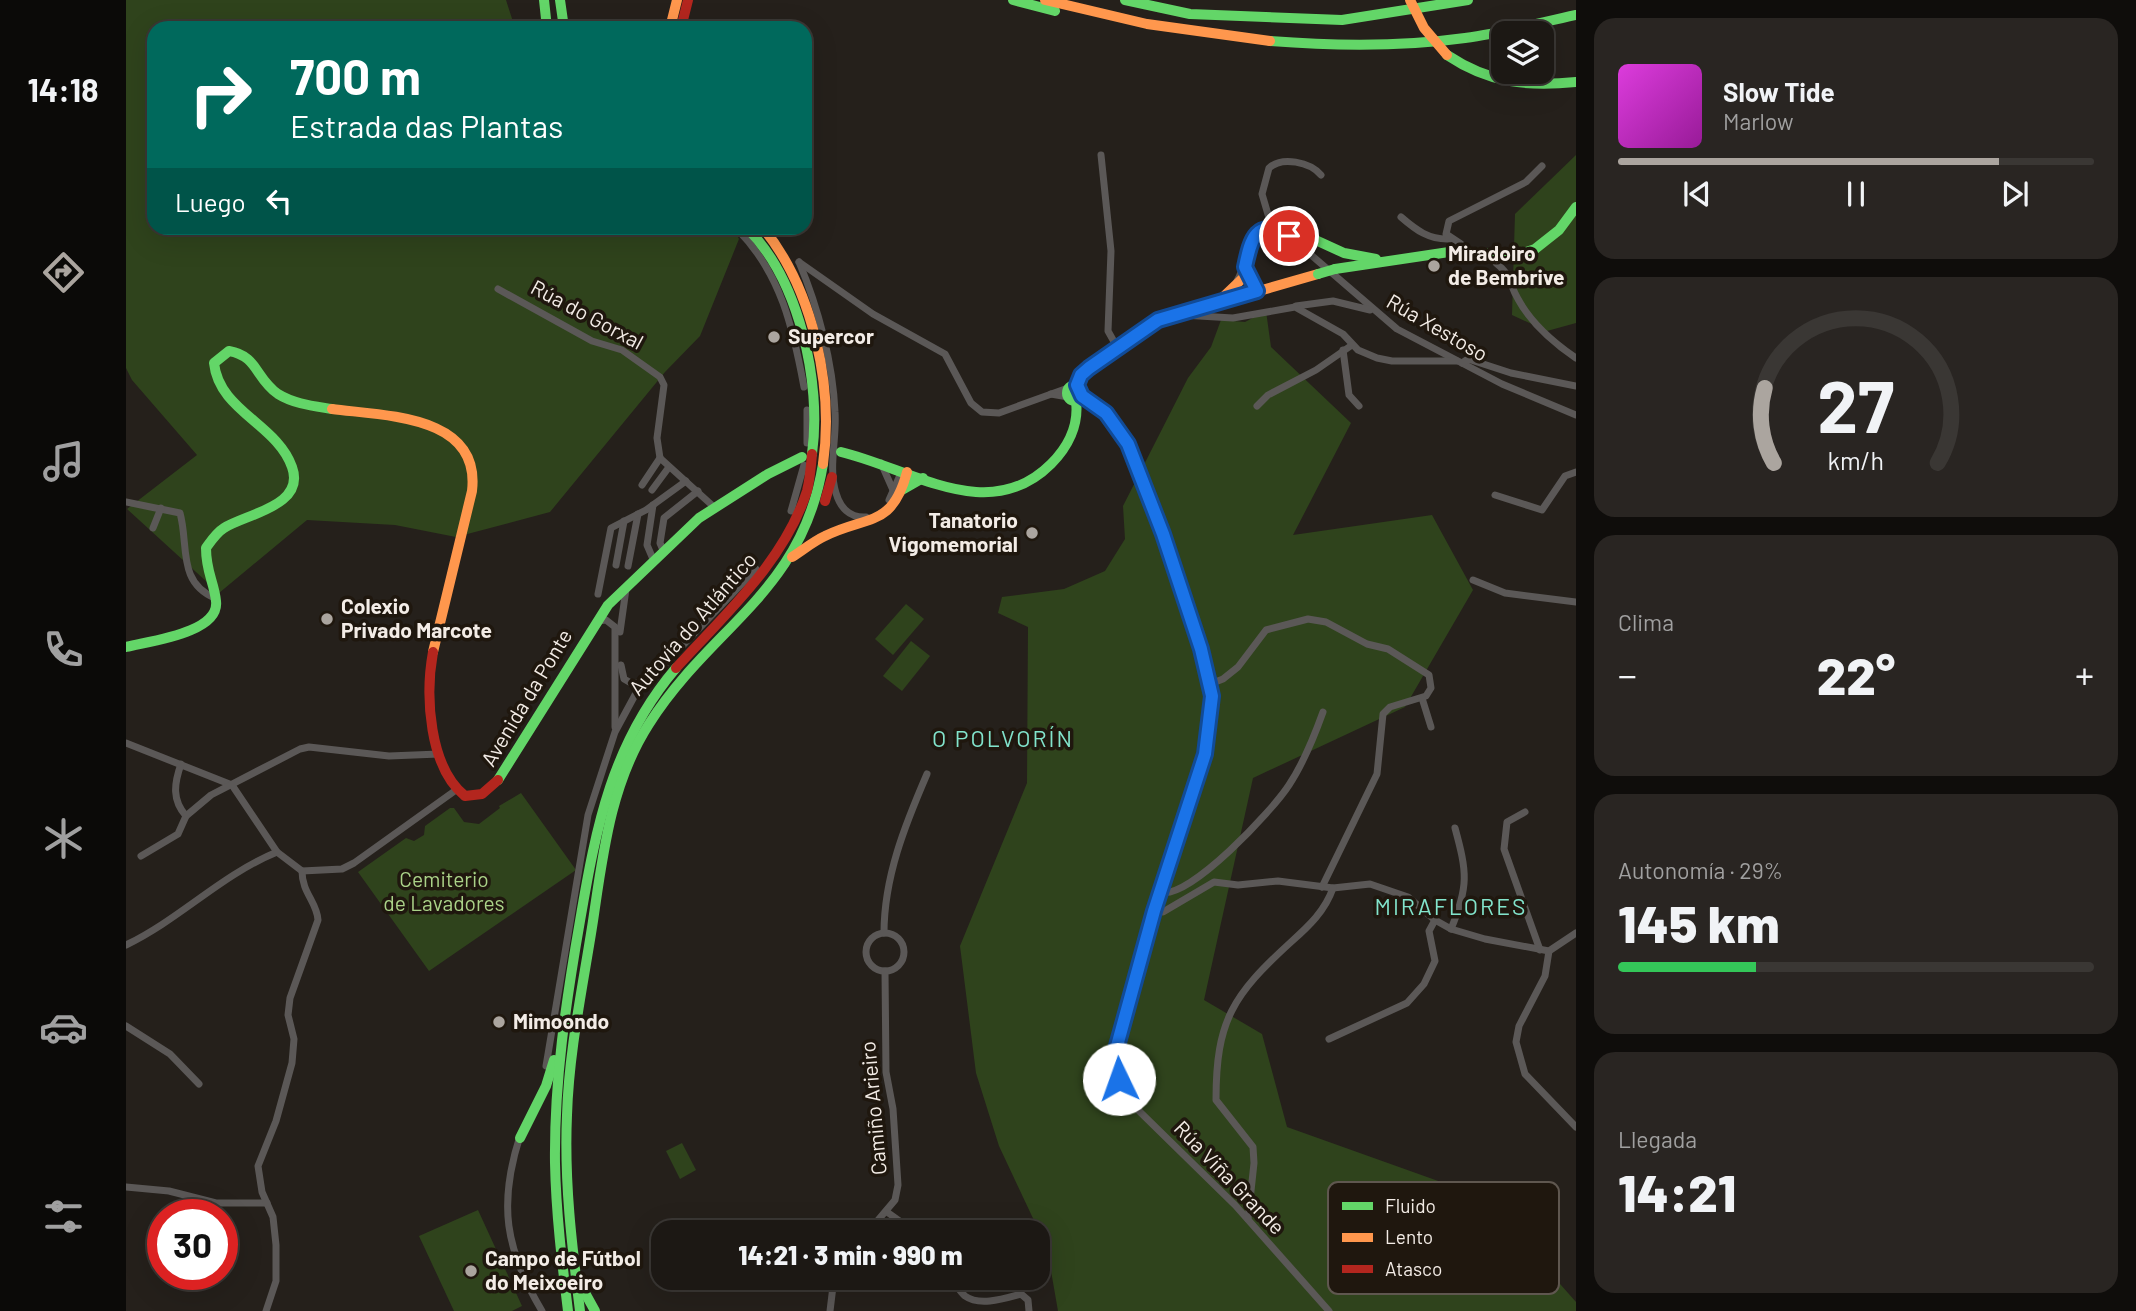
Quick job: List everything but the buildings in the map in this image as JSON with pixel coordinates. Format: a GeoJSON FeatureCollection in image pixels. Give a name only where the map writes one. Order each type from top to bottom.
{"type":"FeatureCollection","features":[{"type":"Feature","properties":{"kind":"main road"},"geometry":{"type":"LineString","coordinates":[[544,0],[546,21]]}},
{"type":"Feature","properties":{"kind":"main road"},"geometry":{"type":"LineString","coordinates":[[559,0],[563,21]]}},
{"type":"Feature","properties":{"kind":"main road"},"geometry":{"type":"LineString","coordinates":[[672,21],[677,0]]}},
{"type":"Feature","properties":{"kind":"main road"},"geometry":{"type":"LineString","coordinates":[[683,21],[688,0]]}},
{"type":"Feature","properties":{"kind":"main road"},"geometry":{"type":"LineString","coordinates":[[1013,0],[1084,19],[1322,47],[1462,39],[1576,15]]}},
{"type":"Feature","properties":{"kind":"main road"},"geometry":{"type":"LineString","coordinates":[[1045,0],[1145,26]]}},
{"type":"Feature","properties":{"kind":"main road"},"geometry":{"type":"LineString","coordinates":[[1125,0],[1190,13],[1342,20],[1468,0]]}},
{"type":"Feature","properties":{"kind":"main road"},"geometry":{"type":"LineString","coordinates":[[1410,0],[1424,28],[1447,55],[1465,68],[1503,83],[1535,86],[1576,82]]}},
{"type":"Feature","properties":{"kind":"main road"},"geometry":{"type":"LineString","coordinates":[[1236,288],[1257,291],[1335,269],[1382,260],[1464,251],[1495,255],[1520,254],[1535,249],[1559,230],[1576,206]]}},
{"type":"Feature","properties":{"kind":"main road"},"geometry":{"type":"LineString","coordinates":[[1275,229],[1298,232],[1344,253],[1382,260]]}},
{"type":"Feature","properties":{"kind":"main road","name":"Autovía do Atlántico"},"geometry":{"type":"LineString","coordinates":[[568,1311],[556,1200],[555,1140],[563,1028],[590,856],[607,789],[629,735],[665,681],[774,560],[799,514],[809,485],[816,424],[807,358],[785,281],[767,250],[749,235]]}},
{"type":"Feature","properties":{"kind":"main road","name":"Autovía do Atlántico"},"geometry":{"type":"LineString","coordinates":[[580,1311],[572,1250],[566,1139],[570,1069],[603,856],[617,795],[635,749],[663,701],[690,668],[762,595],[791,558],[818,494],[825,461],[826,409],[803,298],[784,255],[768,235]]}},
{"type":"Feature","properties":{"kind":"main road"},"geometry":{"type":"LineString","coordinates":[[779,235],[799,261]]}},
{"type":"Feature","properties":{"kind":"main road"},"geometry":{"type":"LineString","coordinates":[[841,452],[880,461],[972,495],[993,495],[1023,486],[1042,474],[1062,451],[1074,425],[1074,393],[1081,375],[1141,329],[1171,314],[1217,302],[1250,278],[1257,291]]}},
{"type":"Feature","properties":{"kind":"main road"},"geometry":{"type":"LineString","coordinates":[[126,647],[204,626],[214,617],[216,598],[206,569],[206,548],[225,528],[286,497],[295,482],[293,466],[284,449],[232,400],[215,378],[214,363],[222,353],[238,351],[245,354],[267,385],[285,398],[313,408],[434,424],[457,437],[472,459],[474,472],[471,498],[430,671],[430,699],[442,770],[456,790]]}},
{"type":"Feature","properties":{"kind":"main road","name":"Avenida da Ponte"},"geometry":{"type":"LineString","coordinates":[[456,790],[468,795],[481,794],[493,788],[596,621],[627,584],[653,559],[715,506],[768,474],[803,457]]}},
{"type":"Feature","properties":{"kind":"main road"},"geometry":{"type":"LineString","coordinates":[[791,558],[805,547],[836,531],[885,515],[904,471]]}},
{"type":"Feature","properties":{"kind":"main road"},"geometry":{"type":"LineString","coordinates":[[805,547],[823,509],[832,477]]}},
{"type":"Feature","properties":{"kind":"main road"},"geometry":{"type":"LineString","coordinates":[[897,491],[923,478]]}},
{"type":"Feature","properties":{"kind":"main road"},"geometry":{"type":"LineString","coordinates":[[590,856],[596,794]]}},
{"type":"Feature","properties":{"kind":"main road"},"geometry":{"type":"LineString","coordinates":[[520,1138],[546,1086],[563,1028]]}},
{"type":"Feature","properties":{"kind":"main road"},"geometry":{"type":"LineString","coordinates":[[572,1250],[580,1284],[596,1311]]}},
{"type":"Feature","properties":{"kind":"street"},"geometry":{"type":"LineString","coordinates":[[1101,155],[1111,251],[1108,331],[1116,347]]}},
{"type":"Feature","properties":{"kind":"street"},"geometry":{"type":"LineString","coordinates":[[1236,288],[1252,239],[1259,231],[1275,229],[1262,194],[1269,168],[1278,162],[1303,163],[1321,175]]}},
{"type":"Feature","properties":{"kind":"street"},"geometry":{"type":"LineString","coordinates":[[1450,239],[1446,234],[1450,221],[1526,182],[1542,166]]}},
{"type":"Feature","properties":{"kind":"street"},"geometry":{"type":"LineString","coordinates":[[1401,217],[1425,235],[1436,239],[1450,239],[1461,244],[1464,251]]}},
{"type":"Feature","properties":{"kind":"street","name":"Rúa Xestoso"},"geometry":{"type":"LineString","coordinates":[[1275,229],[1289,236],[1397,329],[1502,384],[1574,412]]}},
{"type":"Feature","properties":{"kind":"street"},"geometry":{"type":"LineString","coordinates":[[542,1311],[517,1266],[507,1226],[508,1177],[545,1069],[588,815],[615,732],[635,695],[767,554],[790,516],[805,464],[808,436],[805,393],[786,307],[767,265],[745,235]]}},
{"type":"Feature","properties":{"kind":"street"},"geometry":{"type":"LineString","coordinates":[[1495,255],[1496,263],[1510,274],[1518,301],[1553,341],[1576,358]]}},
{"type":"Feature","properties":{"kind":"street"},"geometry":{"type":"LineString","coordinates":[[799,261],[873,314],[945,354],[971,403],[982,412],[990,414],[1008,410],[1050,394],[1074,393]]}},
{"type":"Feature","properties":{"kind":"street"},"geometry":{"type":"LineString","coordinates":[[799,261],[830,375],[835,409],[832,477],[840,503],[856,517],[869,516],[882,509],[897,491],[880,461]]}},
{"type":"Feature","properties":{"kind":"street"},"geometry":{"type":"LineString","coordinates":[[1245,267],[1250,278]]}},
{"type":"Feature","properties":{"kind":"street"},"geometry":{"type":"LineString","coordinates":[[806,279],[815,274]]}},
{"type":"Feature","properties":{"kind":"street","name":"Rúa do Gorxal"},"geometry":{"type":"LineString","coordinates":[[498,289],[592,341],[622,350],[660,377],[664,385],[657,438],[660,457]]}},
{"type":"Feature","properties":{"kind":"street"},"geometry":{"type":"LineString","coordinates":[[1171,314],[1233,318],[1333,301],[1372,310]]}},
{"type":"Feature","properties":{"kind":"street"},"geometry":{"type":"LineString","coordinates":[[1295,307],[1343,334],[1352,345],[1392,361],[1460,362],[1468,359],[1511,373],[1576,386]]}},
{"type":"Feature","properties":{"kind":"street"},"geometry":{"type":"LineString","coordinates":[[1257,406],[1268,395],[1316,370],[1352,345]]}},
{"type":"Feature","properties":{"kind":"street"},"geometry":{"type":"LineString","coordinates":[[1343,350],[1349,395],[1359,406]]}},
{"type":"Feature","properties":{"kind":"street","name":"Rúa Viña Grande"},"geometry":{"type":"LineString","coordinates":[[1074,393],[1106,413],[1128,444],[1163,534],[1210,684],[1212,709],[1205,754],[1154,911],[1117,1046],[1119,1079],[1137,1109],[1248,1219],[1329,1311]]}},
{"type":"Feature","properties":{"kind":"street"},"geometry":{"type":"LineString","coordinates":[[642,485],[660,457],[715,506]]}},
{"type":"Feature","properties":{"kind":"street"},"geometry":{"type":"LineString","coordinates":[[652,491],[669,467]]}},
{"type":"Feature","properties":{"kind":"street"},"geometry":{"type":"LineString","coordinates":[[1495,495],[1542,510],[1565,476],[1576,472]]}},
{"type":"Feature","properties":{"kind":"street"},"geometry":{"type":"LineString","coordinates":[[598,594],[611,528],[653,505],[686,481]]}},
{"type":"Feature","properties":{"kind":"street"},"geometry":{"type":"LineString","coordinates":[[663,550],[660,543],[664,518],[698,491]]}},
{"type":"Feature","properties":{"kind":"street"},"geometry":{"type":"LineString","coordinates":[[126,502],[180,513],[188,572],[196,584],[216,598]]}},
{"type":"Feature","properties":{"kind":"street"},"geometry":{"type":"LineString","coordinates":[[653,505],[647,545],[653,559]]}},
{"type":"Feature","properties":{"kind":"street"},"geometry":{"type":"LineString","coordinates":[[153,527],[161,508]]}},
{"type":"Feature","properties":{"kind":"street"},"geometry":{"type":"LineString","coordinates":[[628,566],[638,514]]}},
{"type":"Feature","properties":{"kind":"street"},"geometry":{"type":"LineString","coordinates":[[616,565],[624,521]]}},
{"type":"Feature","properties":{"kind":"street"},"geometry":{"type":"LineString","coordinates":[[1473,580],[1505,593],[1576,602]]}},
{"type":"Feature","properties":{"kind":"street"},"geometry":{"type":"LineString","coordinates":[[627,584],[620,617],[621,671],[624,679],[631,683],[645,683]]}},
{"type":"Feature","properties":{"kind":"street"},"geometry":{"type":"LineString","coordinates":[[608,605],[615,627],[615,732]]}},
{"type":"Feature","properties":{"kind":"street"},"geometry":{"type":"LineString","coordinates":[[608,605],[620,617]]}},
{"type":"Feature","properties":{"kind":"street"},"geometry":{"type":"LineString","coordinates":[[1210,684],[1223,679],[1238,667],[1266,630],[1308,619],[1326,622],[1357,640],[1388,649],[1410,660],[1431,680],[1431,688],[1422,698],[1390,707],[1383,714],[1377,774],[1322,887]]}},
{"type":"Feature","properties":{"kind":"street"},"geometry":{"type":"LineString","coordinates":[[596,621],[606,620],[615,627]]}},
{"type":"Feature","properties":{"kind":"street"},"geometry":{"type":"LineString","coordinates":[[617,687],[625,687],[631,683]]}},
{"type":"Feature","properties":{"kind":"street"},"geometry":{"type":"LineString","coordinates":[[1422,698],[1432,727]]}},
{"type":"Feature","properties":{"kind":"street"},"geometry":{"type":"LineString","coordinates":[[1161,892],[1175,892],[1194,880],[1268,813],[1288,786],[1323,712]]}},
{"type":"Feature","properties":{"kind":"street"},"geometry":{"type":"LineString","coordinates":[[126,743],[232,785],[277,852],[302,871],[342,869],[354,863],[456,790]]}},
{"type":"Feature","properties":{"kind":"street"},"geometry":{"type":"LineString","coordinates":[[141,856],[178,834],[186,817],[211,795],[309,747],[389,756],[439,754]]}},
{"type":"Feature","properties":{"kind":"street"},"geometry":{"type":"LineString","coordinates":[[181,764],[175,795],[178,806],[186,817]]}},
{"type":"Feature","properties":{"kind":"street"},"geometry":{"type":"LineString","coordinates":[[884,933],[884,909],[901,834],[927,774]]}},
{"type":"Feature","properties":{"kind":"street"},"geometry":{"type":"LineString","coordinates":[[1525,812],[1507,822],[1504,849],[1544,951],[1545,976],[1519,1026],[1516,1042],[1525,1074],[1576,1127]]}},
{"type":"Feature","properties":{"kind":"street"},"geometry":{"type":"LineString","coordinates":[[1451,929],[1467,884],[1466,869],[1455,828]]}},
{"type":"Feature","properties":{"kind":"street"},"geometry":{"type":"LineString","coordinates":[[126,945],[164,925],[226,877],[277,852]]}},
{"type":"Feature","properties":{"kind":"street"},"geometry":{"type":"LineString","coordinates":[[266,1311],[276,1280],[275,1231],[260,1182],[258,1166],[276,1121],[292,1063],[293,1039],[288,1015],[290,998],[318,920],[318,913],[302,885],[302,871]]}},
{"type":"Feature","properties":{"kind":"street"},"geometry":{"type":"LineString","coordinates":[[1154,911],[1163,912],[1214,882],[1238,885],[1278,881],[1333,888],[1370,884],[1408,897],[1435,920],[1451,929],[1544,951],[1576,933]]}},
{"type":"Feature","properties":{"kind":"street"},"geometry":{"type":"LineString","coordinates":[[1248,1219],[1254,1163],[1253,1147],[1248,1138],[1225,1115],[1216,1100],[1219,1043],[1224,1025],[1244,988],[1317,919],[1333,888]]}},
{"type":"Feature","properties":{"kind":"street"},"geometry":{"type":"LineString","coordinates":[[1329,1039],[1350,1032],[1414,996],[1435,961],[1429,931],[1435,920]]}},
{"type":"Feature","properties":{"kind":"street"},"geometry":{"type":"LineString","coordinates":[[884,933],[900,940],[904,952],[901,964],[885,971],[873,967],[867,949],[873,938],[884,933]]}},
{"type":"Feature","properties":{"kind":"street","name":"Camiño Arieiro"},"geometry":{"type":"LineString","coordinates":[[879,1220],[895,1200],[898,1185],[893,1109],[886,1072],[885,971]]}},
{"type":"Feature","properties":{"kind":"street"},"geometry":{"type":"LineString","coordinates":[[126,1026],[170,1054],[200,1084]]}},
{"type":"Feature","properties":{"kind":"street"},"geometry":{"type":"LineString","coordinates":[[126,1187],[169,1191],[216,1203],[267,1203]]}},
{"type":"Feature","properties":{"kind":"street"},"geometry":{"type":"LineString","coordinates":[[887,1212],[898,1220]]}},
{"type":"Feature","properties":{"kind":"street"},"geometry":{"type":"LineString","coordinates":[[830,1311],[833,1290]]}},
{"type":"Feature","properties":{"kind":"street"},"geometry":{"type":"LineString","coordinates":[[960,1290],[965,1296],[979,1300],[997,1300],[1021,1294],[1028,1300],[1029,1311]]}},
{"type":"Feature","properties":{"kind":"green space"},"geometry":{"type":"Polygon","coordinates":[[[126,0],[506,0],[513,21],[147,21],[147,235],[737,235],[739,239],[700,336],[665,372],[550,512],[456,537],[395,525],[307,520],[219,593],[127,509],[197,455],[132,380],[126,368],[126,0]]]}},
{"type":"Feature","properties":{"kind":"green space"},"geometry":{"type":"Polygon","coordinates":[[[1576,155],[1576,323],[1547,331],[1512,315],[1515,214],[1576,155]]]}},
{"type":"Feature","properties":{"kind":"green space"},"geometry":{"type":"Polygon","coordinates":[[[1266,311],[1271,347],[1351,423],[1293,535],[1432,515],[1473,590],[1405,707],[1253,778],[1204,1000],[1262,1034],[1287,1127],[1441,1182],[1328,1182],[1328,1294],[1559,1294],[1559,1283],[1576,1302],[1576,1311],[1058,1311],[1050,1265],[1050,1220],[1034,1220],[999,1146],[976,1073],[960,946],[1027,783],[1028,627],[998,613],[1002,597],[1064,589],[1105,571],[1125,539],[1123,506],[1188,378],[1211,347],[1221,320],[1245,322],[1266,311]]]}},
{"type":"Feature","properties":{"kind":"green space"},"geometry":{"type":"Polygon","coordinates":[[[906,604],[924,619],[893,655],[875,639],[906,604]]]}},
{"type":"Feature","properties":{"kind":"green space"},"geometry":{"type":"Polygon","coordinates":[[[911,641],[930,656],[902,691],[883,676],[911,641]]]}},
{"type":"Feature","properties":{"kind":"green space","name":"Cemiterio de Lavadores"},"geometry":{"type":"Polygon","coordinates":[[[521,793],[576,870],[429,971],[358,872],[406,838],[414,841],[424,835],[425,826],[450,808],[454,808],[464,822],[479,824],[500,808],[499,806],[521,793]]]}},
{"type":"Feature","properties":{"kind":"green space"},"geometry":{"type":"Polygon","coordinates":[[[682,1143],[696,1170],[680,1179],[666,1151],[682,1143]]]}},
{"type":"Feature","properties":{"kind":"green space","name":"Campo de Fútbol do Meixoeiro"},"geometry":{"type":"Polygon","coordinates":[[[478,1210],[522,1306],[512,1311],[454,1311],[419,1236],[478,1210]]]}},
{"type":"Feature","properties":{"kind":"traffic: fast"},"geometry":{"type":"LineString","coordinates":[[544,0],[546,21]]}},
{"type":"Feature","properties":{"kind":"traffic: fast"},"geometry":{"type":"LineString","coordinates":[[560,0],[563,21]]}},
{"type":"Feature","properties":{"kind":"traffic: fast"},"geometry":{"type":"LineString","coordinates":[[1013,0],[1055,11]]}},
{"type":"Feature","properties":{"kind":"traffic: fast"},"geometry":{"type":"LineString","coordinates":[[1125,0],[1190,14],[1342,20],[1468,0]]}},
{"type":"Feature","properties":{"kind":"traffic: fast"},"geometry":{"type":"LineString","coordinates":[[1270,41],[1367,45],[1441,41],[1576,15]]}},
{"type":"Feature","properties":{"kind":"traffic: fast"},"geometry":{"type":"LineString","coordinates":[[1447,55],[1478,72],[1509,81],[1541,84],[1576,82]]}},
{"type":"Feature","properties":{"kind":"traffic: fast"},"geometry":{"type":"LineString","coordinates":[[1335,269],[1449,252],[1520,254],[1535,249],[1559,230],[1576,207]]}},
{"type":"Feature","properties":{"kind":"traffic: fast"},"geometry":{"type":"LineString","coordinates":[[1277,230],[1298,232],[1344,253],[1376,259]]}},
{"type":"Feature","properties":{"kind":"traffic: fast"},"geometry":{"type":"LineString","coordinates":[[753,235],[780,275],[803,334],[813,396],[812,454]]}},
{"type":"Feature","properties":{"kind":"traffic: fast"},"geometry":{"type":"LineString","coordinates":[[1318,274],[1335,269]]}},
{"type":"Feature","properties":{"kind":"traffic: fast"},"geometry":{"type":"LineString","coordinates":[[126,647],[181,634],[207,621],[214,612],[216,601],[206,548],[224,528],[282,500],[290,491],[294,480],[285,452],[226,393],[218,379],[214,363],[229,351],[238,354],[246,358],[278,394],[311,406],[332,409]]}},
{"type":"Feature","properties":{"kind":"traffic: fast"},"geometry":{"type":"LineString","coordinates":[[1075,385],[1081,387],[1083,393],[1081,399],[1075,401],[1069,399],[1067,393],[1069,387],[1075,385]]}},
{"type":"Feature","properties":{"kind":"traffic: fast"},"geometry":{"type":"LineString","coordinates":[[841,452],[949,488],[976,492],[1002,491],[1027,482],[1057,457],[1074,427],[1076,401]]}},
{"type":"Feature","properties":{"kind":"traffic: fast"},"geometry":{"type":"LineString","coordinates":[[498,780],[608,605],[699,518],[768,474],[802,457]]}},
{"type":"Feature","properties":{"kind":"traffic: fast"},"geometry":{"type":"LineString","coordinates":[[580,1311],[568,1189],[568,1091],[601,870],[617,794],[636,747],[649,724],[674,690],[775,577],[796,545],[812,508],[823,464]]}},
{"type":"Feature","properties":{"kind":"traffic: fast"},"geometry":{"type":"LineString","coordinates":[[902,490],[923,478]]}},
{"type":"Feature","properties":{"kind":"traffic: fast"},"geometry":{"type":"LineString","coordinates":[[568,1311],[557,1200],[555,1133],[562,1042],[575,951],[593,852],[610,787],[636,726],[676,668]]}},
{"type":"Feature","properties":{"kind":"traffic: fast"},"geometry":{"type":"LineString","coordinates":[[520,1138],[546,1086],[554,1060]]}},
{"type":"Feature","properties":{"kind":"traffic: fast"},"geometry":{"type":"LineString","coordinates":[[579,1282],[595,1311]]}},
{"type":"Feature","properties":{"kind":"traffic: slow"},"geometry":{"type":"LineString","coordinates":[[672,21],[677,0]]}},
{"type":"Feature","properties":{"kind":"traffic: slow"},"geometry":{"type":"LineString","coordinates":[[1045,0],[1147,24],[1270,41]]}},
{"type":"Feature","properties":{"kind":"traffic: slow"},"geometry":{"type":"LineString","coordinates":[[1410,0],[1424,28],[1447,55]]}},
{"type":"Feature","properties":{"kind":"traffic: slow"},"geometry":{"type":"LineString","coordinates":[[768,235],[795,280],[816,340],[825,403],[823,464]]}},
{"type":"Feature","properties":{"kind":"traffic: slow"},"geometry":{"type":"LineString","coordinates":[[1077,385],[1081,375],[1089,368],[1158,320],[1318,274]]}},
{"type":"Feature","properties":{"kind":"traffic: slow"},"geometry":{"type":"LineString","coordinates":[[1222,298],[1243,278],[1250,278],[1257,291]]}},
{"type":"Feature","properties":{"kind":"traffic: slow"},"geometry":{"type":"LineString","coordinates":[[332,409],[378,414],[426,424],[446,434],[462,447],[471,466],[472,491],[433,652]]}},
{"type":"Feature","properties":{"kind":"traffic: slow"},"geometry":{"type":"LineString","coordinates":[[792,557],[825,536],[886,511],[894,503],[907,472]]}},
{"type":"Feature","properties":{"kind":"traffic: jam"},"geometry":{"type":"LineString","coordinates":[[683,21],[688,0]]}},
{"type":"Feature","properties":{"kind":"traffic: jam"},"geometry":{"type":"LineString","coordinates":[[676,668],[751,586],[784,541],[807,491],[812,454]]}},
{"type":"Feature","properties":{"kind":"traffic: jam"},"geometry":{"type":"LineString","coordinates":[[825,501],[832,477]]}},
{"type":"Feature","properties":{"kind":"traffic: jam"},"geometry":{"type":"LineString","coordinates":[[433,652],[430,709],[437,749],[444,767],[465,796],[482,794],[498,780]]}},
{"type":"Feature","properties":{"kind":"place","name":"Miradoiro de Bembrive"},"geometry":{"type":"Point","coordinates":[1434,266]}},
{"type":"Feature","properties":{"kind":"place","name":"Supercor"},"geometry":{"type":"Point","coordinates":[774,337]}},
{"type":"Feature","properties":{"kind":"place","name":"Tanatorio Vigomemorial"},"geometry":{"type":"Point","coordinates":[1032,533]}},
{"type":"Feature","properties":{"kind":"place","name":"Colexio Privado Marcote"},"geometry":{"type":"Point","coordinates":[327,619]}},
{"type":"Feature","properties":{"kind":"place","name":"Mimoondo"},"geometry":{"type":"Point","coordinates":[499,1022]}},
{"type":"Feature","properties":{"kind":"place","name":"Campo de Fútbol do Meixoeiro"},"geometry":{"type":"Point","coordinates":[471,1271]}},
{"type":"Feature","properties":{"kind":"district","name":"O POLVORÍN"},"geometry":{"type":"Point","coordinates":[1003,739]}},
{"type":"Feature","properties":{"kind":"district","name":"MIRAFLORES"},"geometry":{"type":"Point","coordinates":[1451,907]}},
{"type":"Feature","properties":{"kind":"route"},"geometry":{"type":"LineString","coordinates":[[1119,1079],[1117,1046],[1154,911],[1205,754],[1212,696],[1201,649],[1163,534],[1128,444],[1106,413],[1093,401],[1082,396],[1082,389],[1077,385],[1081,375],[1089,368],[1141,329],[1158,320],[1171,314],[1257,291],[1245,267],[1252,239],[1265,228],[1272,228],[1289,236]]}}]}
